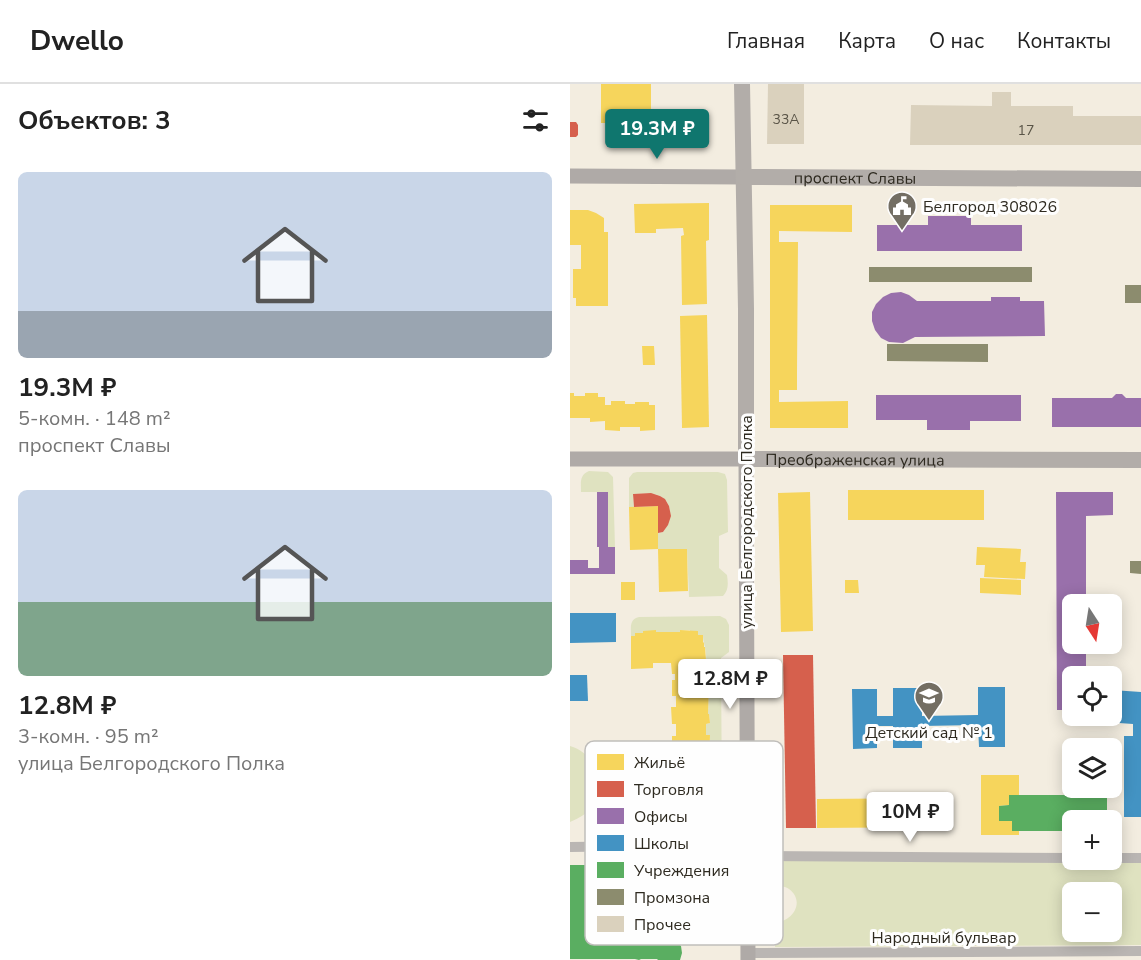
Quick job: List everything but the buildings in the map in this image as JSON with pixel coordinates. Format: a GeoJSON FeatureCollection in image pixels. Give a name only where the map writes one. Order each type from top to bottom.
{"type":"FeatureCollection","features":[{"type":"Feature","properties":{"kind":"main road","name":"улица Белгородского Полка"},"geometry":{"type":"LineString","coordinates":[[742,84],[746,309],[747,741]]}},
{"type":"Feature","properties":{"kind":"main road","name":"проспект Славы"},"geometry":{"type":"LineString","coordinates":[[570,176],[1141,179]]}},
{"type":"Feature","properties":{"kind":"main road","name":"Преображенская улица"},"geometry":{"type":"LineString","coordinates":[[570,459],[1141,460]]}},
{"type":"Feature","properties":{"kind":"street"},"geometry":{"type":"LineString","coordinates":[[570,848],[585,848]]}},
{"type":"Feature","properties":{"kind":"street"},"geometry":{"type":"LineString","coordinates":[[783,856],[1062,858]]}},
{"type":"Feature","properties":{"kind":"street"},"geometry":{"type":"LineString","coordinates":[[1122,858],[1141,858]]}},
{"type":"Feature","properties":{"kind":"street","name":"Народный бульвар"},"geometry":{"type":"LineString","coordinates":[[748,957],[1141,951]]}},
{"type":"Feature","properties":{"kind":"green space"},"geometry":{"type":"Polygon","coordinates":[[[589,471],[608,472],[613,477],[615,547],[608,547],[608,492],[581,492],[582,477],[589,471]]]}},
{"type":"Feature","properties":{"kind":"green space"},"geometry":{"type":"Polygon","coordinates":[[[637,472],[718,472],[725,474],[728,532],[719,536],[719,568],[727,575],[728,580],[723,596],[689,597],[687,549],[658,549],[658,533],[663,532],[670,515],[665,499],[653,494],[633,494],[634,507],[629,507],[629,478],[637,472]]]}},
{"type":"Feature","properties":{"kind":"green space"},"geometry":{"type":"Polygon","coordinates":[[[720,616],[726,619],[729,625],[729,652],[721,658],[722,741],[710,741],[710,735],[706,735],[706,724],[710,723],[709,687],[705,686],[705,679],[700,679],[706,659],[703,635],[690,632],[690,630],[680,630],[680,632],[644,631],[631,636],[632,622],[639,617],[720,616]]]}},
{"type":"Feature","properties":{"kind":"green space"},"geometry":{"type":"Polygon","coordinates":[[[570,746],[585,754],[585,814],[570,822],[570,746]]]}},
{"type":"Feature","properties":{"kind":"green space"},"geometry":{"type":"Polygon","coordinates":[[[783,857],[1062,859],[1062,870],[1122,870],[1122,859],[1141,859],[1141,945],[775,947],[775,945],[783,945],[783,921],[792,915],[797,905],[794,894],[783,887],[783,857]]]}},
{"type":"Feature","properties":{"kind":"place","name":"Белгород 308026"},"geometry":{"type":"Point","coordinates":[902,232]}},
{"type":"Feature","properties":{"kind":"place","name":"Детский сад № 1"},"geometry":{"type":"Point","coordinates":[929,722]}}]}
